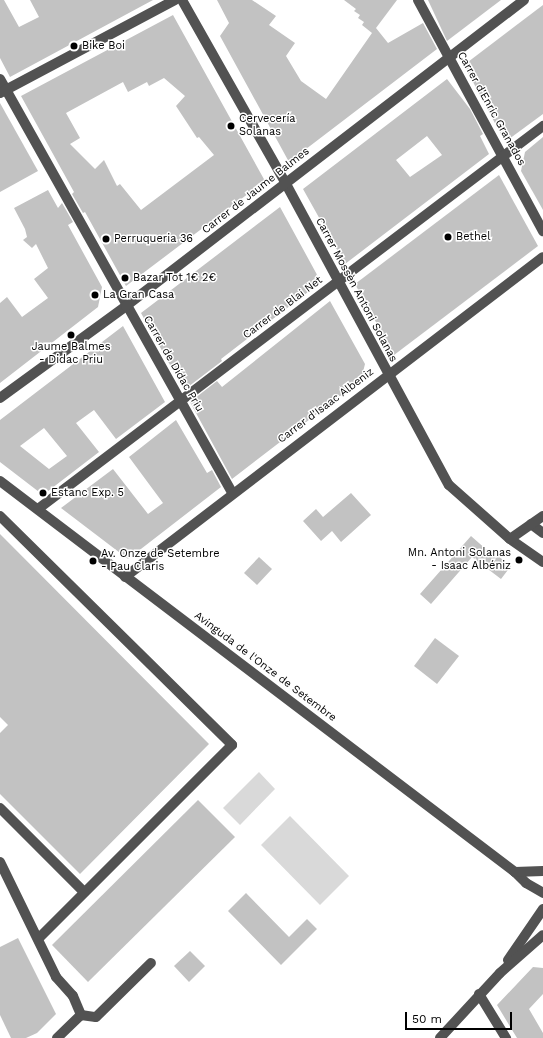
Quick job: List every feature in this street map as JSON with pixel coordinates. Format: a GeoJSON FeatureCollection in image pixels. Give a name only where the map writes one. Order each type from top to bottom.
{"type":"FeatureCollection","features":[{"type":"Feature","properties":{"kind":"street"},"geometry":{"type":"LineString","coordinates":[[3,92],[175,0]]}},
{"type":"Feature","properties":{"kind":"street","name":"Carrer Mossèn Antoni Solanas"},"geometry":{"type":"LineString","coordinates":[[182,0],[286,184],[449,485],[510,539],[543,562]]}},
{"type":"Feature","properties":{"kind":"street","name":"Carrer d'Enric Granados"},"geometry":{"type":"LineString","coordinates":[[418,0],[504,155],[543,231]]}},
{"type":"Feature","properties":{"kind":"street","name":"Carrer de Jaume Balmes"},"geometry":{"type":"LineString","coordinates":[[0,398],[126,306],[524,0]]}},
{"type":"Feature","properties":{"kind":"street","name":"Carrer de Dídac Priu"},"geometry":{"type":"LineString","coordinates":[[0,79],[3,92],[232,493]]}},
{"type":"Feature","properties":{"kind":"street","name":"Carrer de Blai Net"},"geometry":{"type":"LineString","coordinates":[[38,509],[543,126]]}},
{"type":"Feature","properties":{"kind":"street","name":"Carrer d'Isaac Albeniz"},"geometry":{"type":"LineString","coordinates":[[125,577],[232,493],[543,257]]}},
{"type":"Feature","properties":{"kind":"street","name":"Avinguda de l'Onze de Setembre"},"geometry":{"type":"LineString","coordinates":[[0,481],[515,872],[526,883],[543,893]]}},
{"type":"Feature","properties":{"kind":"street"},"geometry":{"type":"LineString","coordinates":[[0,516],[232,745],[38,939]]}},
{"type":"Feature","properties":{"kind":"street"},"geometry":{"type":"LineString","coordinates":[[510,539],[543,516]]}},
{"type":"Feature","properties":{"kind":"street"},"geometry":{"type":"LineString","coordinates":[[531,524],[543,533]]}},
{"type":"Feature","properties":{"kind":"street"},"geometry":{"type":"LineString","coordinates":[[0,808],[84,892]]}},
{"type":"Feature","properties":{"kind":"street"},"geometry":{"type":"LineString","coordinates":[[0,862],[56,977],[73,996],[81,1015]]}},
{"type":"Feature","properties":{"kind":"street"},"geometry":{"type":"LineString","coordinates":[[515,872],[543,871]]}},
{"type":"Feature","properties":{"kind":"street"},"geometry":{"type":"LineString","coordinates":[[500,972],[543,909]]}},
{"type":"Feature","properties":{"kind":"street"},"geometry":{"type":"LineString","coordinates":[[440,1038],[500,972],[543,935]]}},
{"type":"Feature","properties":{"kind":"street"},"geometry":{"type":"LineString","coordinates":[[81,1015],[96,1017],[151,963]]}},
{"type":"Feature","properties":{"kind":"street"},"geometry":{"type":"LineString","coordinates":[[479,994],[506,1038]]}},
{"type":"Feature","properties":{"kind":"street"},"geometry":{"type":"LineString","coordinates":[[57,1038],[81,1015]]}},
{"type":"Feature","properties":{"kind":"shaded area"},"geometry":{"type":"Polygon","coordinates":[[[259,772],[275,789],[240,825],[223,808],[259,772]]]}},
{"type":"Feature","properties":{"kind":"shaded area"},"geometry":{"type":"Polygon","coordinates":[[[290,816],[349,876],[320,905],[261,845],[290,816]]]}},
{"type":"Feature","properties":{"kind":"building"},"geometry":{"type":"Polygon","coordinates":[[[0,0],[4,0],[19,27],[39,17],[30,0],[153,0],[10,77],[0,58],[0,0]]]}},
{"type":"Feature","properties":{"kind":"building"},"geometry":{"type":"Polygon","coordinates":[[[217,0],[252,0],[276,16],[269,25],[295,43],[286,56],[301,81],[326,99],[372,33],[362,25],[364,22],[358,18],[360,15],[354,11],[356,9],[344,0],[397,0],[376,28],[388,43],[423,23],[437,49],[289,162],[220,36],[229,23],[217,0]]]}},
{"type":"Feature","properties":{"kind":"building"},"geometry":{"type":"Polygon","coordinates":[[[428,0],[501,0],[447,41],[428,0]]]}},
{"type":"Feature","properties":{"kind":"building"},"geometry":{"type":"Polygon","coordinates":[[[543,5],[543,114],[505,142],[464,65],[543,5]]]}},
{"type":"Feature","properties":{"kind":"building"},"geometry":{"type":"Polygon","coordinates":[[[173,15],[265,181],[126,286],[85,212],[83,213],[72,194],[74,192],[21,96],[173,15]],[[164,78],[149,86],[147,82],[128,92],[123,82],[66,113],[80,138],[70,144],[95,169],[104,160],[117,186],[120,184],[141,210],[214,155],[199,137],[197,138],[176,106],[185,96],[164,78]]]}},
{"type":"Feature","properties":{"kind":"building"},"geometry":{"type":"Polygon","coordinates":[[[447,79],[470,109],[483,134],[480,136],[489,154],[345,264],[303,189],[447,79]],[[427,136],[396,160],[410,177],[442,155],[427,136]]]}},
{"type":"Feature","properties":{"kind":"building"},"geometry":{"type":"Polygon","coordinates":[[[0,103],[38,171],[0,192],[0,103]]]}},
{"type":"Feature","properties":{"kind":"building"},"geometry":{"type":"Polygon","coordinates":[[[543,137],[543,210],[521,171],[525,152],[543,137]]]}},
{"type":"Feature","properties":{"kind":"building"},"geometry":{"type":"Polygon","coordinates":[[[499,175],[538,246],[394,355],[355,284],[499,175]]]}},
{"type":"Feature","properties":{"kind":"building"},"geometry":{"type":"Polygon","coordinates":[[[48,190],[58,208],[62,203],[73,222],[68,225],[102,287],[98,307],[0,383],[0,303],[7,297],[22,317],[48,298],[34,279],[48,268],[36,244],[32,248],[23,240],[27,237],[25,229],[14,208],[48,190]]]}},
{"type":"Feature","properties":{"kind":"building"},"geometry":{"type":"Polygon","coordinates":[[[280,207],[321,282],[221,359],[222,361],[184,390],[141,313],[280,207]]]}},
{"type":"Feature","properties":{"kind":"building"},"geometry":{"type":"Polygon","coordinates":[[[330,301],[365,364],[361,380],[232,479],[190,402],[217,381],[222,387],[330,301]]]}},
{"type":"Feature","properties":{"kind":"building"},"geometry":{"type":"Polygon","coordinates":[[[123,326],[165,402],[116,439],[94,410],[76,423],[99,452],[43,495],[0,462],[0,420],[123,326]],[[44,428],[20,446],[49,469],[67,456],[44,428]]]}},
{"type":"Feature","properties":{"kind":"building"},"geometry":{"type":"Polygon","coordinates":[[[176,420],[207,473],[212,470],[221,487],[128,559],[61,508],[113,469],[148,514],[163,503],[129,457],[176,420]]]}},
{"type":"Feature","properties":{"kind":"building"},"geometry":{"type":"Polygon","coordinates":[[[351,493],[371,515],[341,542],[332,531],[321,541],[303,521],[316,509],[323,517],[351,493]]]}},
{"type":"Feature","properties":{"kind":"building"},"geometry":{"type":"Polygon","coordinates":[[[0,534],[209,744],[80,874],[0,794],[0,733],[8,725],[0,717],[0,534]]]}},
{"type":"Feature","properties":{"kind":"building"},"geometry":{"type":"Polygon","coordinates":[[[471,536],[496,558],[498,556],[511,566],[501,579],[472,557],[431,604],[420,594],[471,536]]]}},
{"type":"Feature","properties":{"kind":"building"},"geometry":{"type":"Polygon","coordinates":[[[259,557],[272,569],[257,585],[244,573],[259,557]]]}},
{"type":"Feature","properties":{"kind":"building"},"geometry":{"type":"Polygon","coordinates":[[[435,638],[459,656],[437,684],[414,666],[435,638]]]}},
{"type":"Feature","properties":{"kind":"building"},"geometry":{"type":"Polygon","coordinates":[[[198,800],[235,837],[88,982],[52,945],[198,800]]]}},
{"type":"Feature","properties":{"kind":"building"},"geometry":{"type":"Polygon","coordinates":[[[246,893],[289,937],[307,919],[317,929],[281,965],[228,911],[246,893]]]}},
{"type":"Feature","properties":{"kind":"building"},"geometry":{"type":"Polygon","coordinates":[[[18,938],[56,1014],[37,1033],[26,1038],[11,1038],[0,1015],[0,947],[18,938]]]}},
{"type":"Feature","properties":{"kind":"building"},"geometry":{"type":"Polygon","coordinates":[[[190,951],[205,966],[189,982],[174,966],[190,951]]]}},
{"type":"Feature","properties":{"kind":"building"},"geometry":{"type":"Polygon","coordinates":[[[533,967],[543,968],[543,994],[529,1009],[543,1033],[543,1038],[517,1038],[497,1005],[533,967]]]}},
{"type":"Feature","properties":{"kind":"place","name":"Bike Boi"},"geometry":{"type":"Point","coordinates":[74,46]}},
{"type":"Feature","properties":{"kind":"place","name":"Cervecería Solanas"},"geometry":{"type":"Point","coordinates":[231,126]}},
{"type":"Feature","properties":{"kind":"place","name":"Bethel"},"geometry":{"type":"Point","coordinates":[448,237]}},
{"type":"Feature","properties":{"kind":"place","name":"Perruqueria 36"},"geometry":{"type":"Point","coordinates":[106,239]}},
{"type":"Feature","properties":{"kind":"place","name":"Bazar Tot 1€ 2€"},"geometry":{"type":"Point","coordinates":[125,278]}},
{"type":"Feature","properties":{"kind":"place","name":"La Gran Casa"},"geometry":{"type":"Point","coordinates":[95,295]}},
{"type":"Feature","properties":{"kind":"place","name":"Jaume Balmes - Didac Priu"},"geometry":{"type":"Point","coordinates":[71,335]}},
{"type":"Feature","properties":{"kind":"place","name":"Estanc Exp. 5"},"geometry":{"type":"Point","coordinates":[43,493]}},
{"type":"Feature","properties":{"kind":"place","name":"Mn. Antoni Solanas - Isaac Albéniz"},"geometry":{"type":"Point","coordinates":[519,560]}},
{"type":"Feature","properties":{"kind":"place","name":"Av. Onze de Setembre - Pau Claris"},"geometry":{"type":"Point","coordinates":[93,561]}}]}
